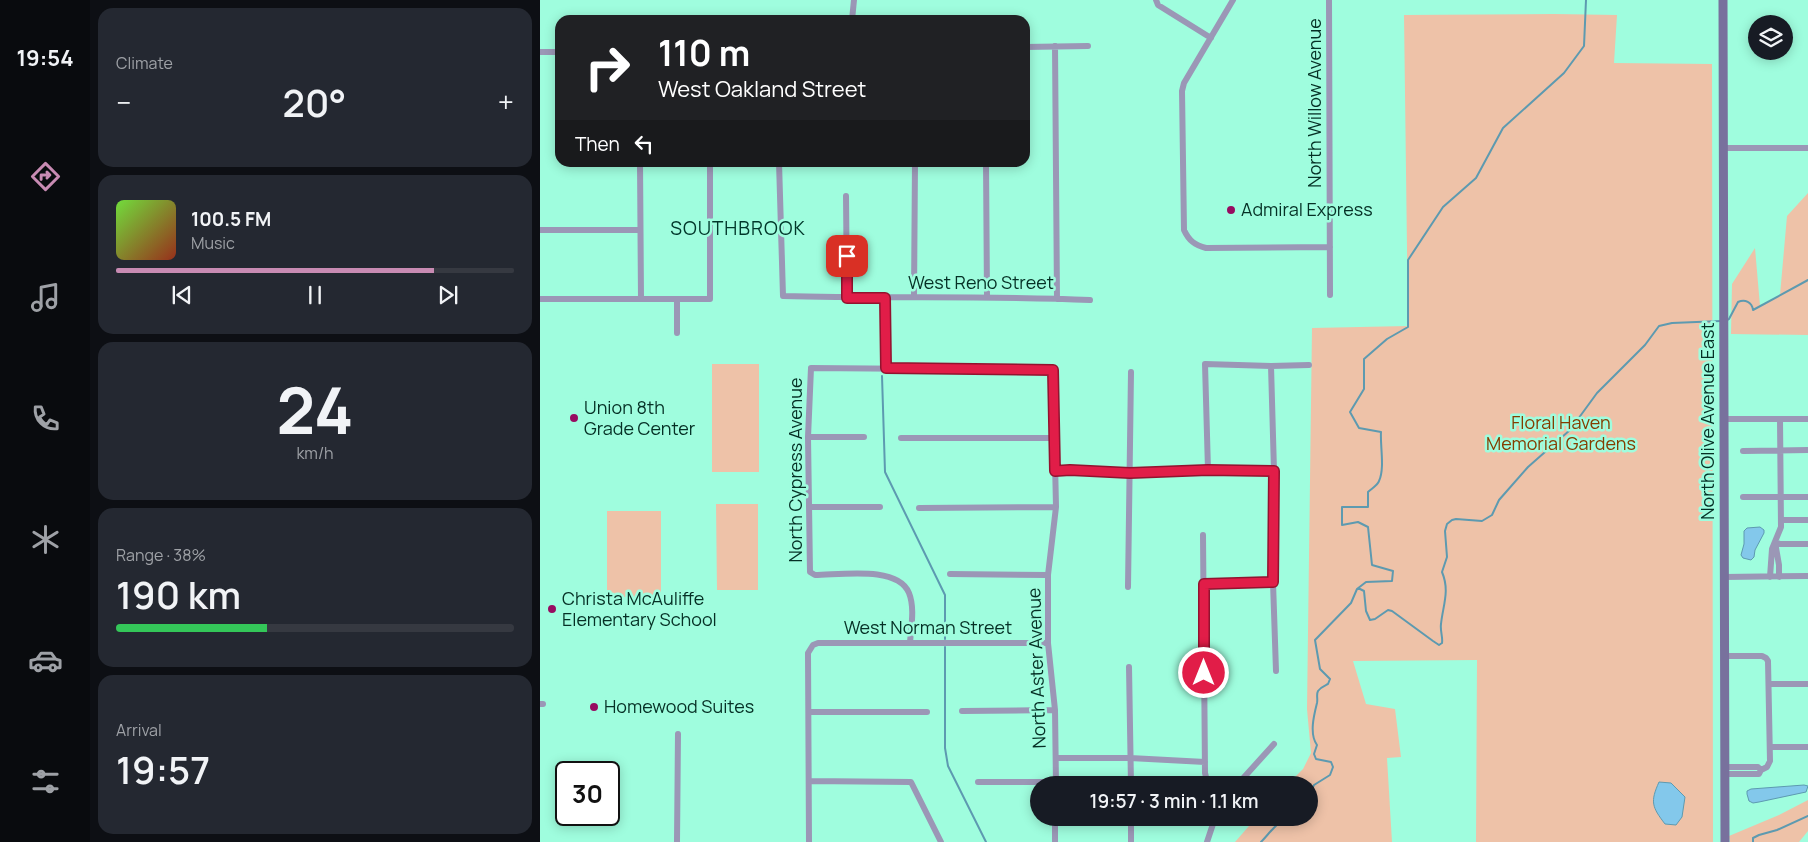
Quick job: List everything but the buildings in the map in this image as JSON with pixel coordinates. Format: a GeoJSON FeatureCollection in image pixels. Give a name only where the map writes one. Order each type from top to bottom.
{"type":"FeatureCollection","features":[{"type":"Feature","properties":{"kind":"street"},"geometry":{"type":"LineString","coordinates":[[852,15],[854,0]]}},
{"type":"Feature","properties":{"kind":"street"},"geometry":{"type":"LineString","coordinates":[[1156,0],[1158,4],[1211,38]]}},
{"type":"Feature","properties":{"kind":"street"},"geometry":{"type":"LineString","coordinates":[[1233,0],[1184,83],[1182,91],[1184,230],[1190,240],[1206,248],[1330,247]]}},
{"type":"Feature","properties":{"kind":"street","name":"North Willow Avenue"},"geometry":{"type":"LineString","coordinates":[[1329,0],[1330,295]]}},
{"type":"Feature","properties":{"kind":"street","name":"North Olive Avenue East"},"geometry":{"type":"LineString","coordinates":[[1723,0],[1725,842]]}},
{"type":"Feature","properties":{"kind":"street"},"geometry":{"type":"LineString","coordinates":[[1055,46],[1057,298]]}},
{"type":"Feature","properties":{"kind":"street"},"geometry":{"type":"LineString","coordinates":[[1030,47],[1088,46]]}},
{"type":"Feature","properties":{"kind":"street"},"geometry":{"type":"LineString","coordinates":[[540,52],[555,52]]}},
{"type":"Feature","properties":{"kind":"street"},"geometry":{"type":"LineString","coordinates":[[1724,148],[1808,148]]}},
{"type":"Feature","properties":{"kind":"street"},"geometry":{"type":"LineString","coordinates":[[640,167],[641,299]]}},
{"type":"Feature","properties":{"kind":"street"},"geometry":{"type":"LineString","coordinates":[[540,300],[710,299],[710,167]]}},
{"type":"Feature","properties":{"kind":"street","name":"West Reno Street"},"geometry":{"type":"LineString","coordinates":[[779,167],[783,296],[847,298],[987,297],[1090,300]]}},
{"type":"Feature","properties":{"kind":"street"},"geometry":{"type":"LineString","coordinates":[[914,297],[915,167]]}},
{"type":"Feature","properties":{"kind":"street"},"geometry":{"type":"LineString","coordinates":[[986,167],[987,297]]}},
{"type":"Feature","properties":{"kind":"street"},"geometry":{"type":"LineString","coordinates":[[846,196],[847,298]]}},
{"type":"Feature","properties":{"kind":"street"},"geometry":{"type":"LineString","coordinates":[[540,230],[640,230]]}},
{"type":"Feature","properties":{"kind":"street"},"geometry":{"type":"LineString","coordinates":[[885,298],[886,368]]}},
{"type":"Feature","properties":{"kind":"street"},"geometry":{"type":"LineString","coordinates":[[677,299],[677,333]]}},
{"type":"Feature","properties":{"kind":"street"},"geometry":{"type":"LineString","coordinates":[[1208,470],[1205,364],[1309,365]]}},
{"type":"Feature","properties":{"kind":"street"},"geometry":{"type":"LineString","coordinates":[[1271,366],[1274,471],[1273,582],[1276,671]]}},
{"type":"Feature","properties":{"kind":"street","name":"North Cypress Avenue"},"geometry":{"type":"LineString","coordinates":[[886,368],[812,368],[808,437],[810,572],[815,575],[876,574],[890,576],[900,583],[908,592],[912,607],[910,643]]}},
{"type":"Feature","properties":{"kind":"street","name":"North Aster Avenue"},"geometry":{"type":"LineString","coordinates":[[886,368],[1053,370],[1056,506],[1048,575],[1048,643],[1055,710],[1056,776]]}},
{"type":"Feature","properties":{"kind":"street"},"geometry":{"type":"LineString","coordinates":[[1128,587],[1131,372]]}},
{"type":"Feature","properties":{"kind":"street"},"geometry":{"type":"LineString","coordinates":[[1724,419],[1780,422],[1808,419]]}},
{"type":"Feature","properties":{"kind":"street"},"geometry":{"type":"LineString","coordinates":[[1770,577],[1772,549],[1779,535],[1781,520],[1780,422]]}},
{"type":"Feature","properties":{"kind":"street"},"geometry":{"type":"LineString","coordinates":[[808,437],[864,436]]}},
{"type":"Feature","properties":{"kind":"street"},"geometry":{"type":"LineString","coordinates":[[901,438],[1053,438]]}},
{"type":"Feature","properties":{"kind":"street"},"geometry":{"type":"LineString","coordinates":[[1743,450],[1808,450]]}},
{"type":"Feature","properties":{"kind":"street"},"geometry":{"type":"LineString","coordinates":[[1055,471],[1130,473],[1208,470],[1274,471]]}},
{"type":"Feature","properties":{"kind":"street"},"geometry":{"type":"LineString","coordinates":[[1743,497],[1808,497]]}},
{"type":"Feature","properties":{"kind":"street"},"geometry":{"type":"LineString","coordinates":[[809,506],[880,506]]}},
{"type":"Feature","properties":{"kind":"street"},"geometry":{"type":"LineString","coordinates":[[919,508],[1056,506]]}},
{"type":"Feature","properties":{"kind":"street"},"geometry":{"type":"LineString","coordinates":[[1781,520],[1808,520]]}},
{"type":"Feature","properties":{"kind":"street"},"geometry":{"type":"LineString","coordinates":[[1203,535],[1205,776]]}},
{"type":"Feature","properties":{"kind":"street"},"geometry":{"type":"LineString","coordinates":[[1775,542],[1780,544],[1808,544]]}},
{"type":"Feature","properties":{"kind":"street"},"geometry":{"type":"LineString","coordinates":[[1775,542],[1779,577]]}},
{"type":"Feature","properties":{"kind":"street"},"geometry":{"type":"LineString","coordinates":[[950,574],[1048,575]]}},
{"type":"Feature","properties":{"kind":"street"},"geometry":{"type":"LineString","coordinates":[[1724,577],[1808,576]]}},
{"type":"Feature","properties":{"kind":"street"},"geometry":{"type":"LineString","coordinates":[[1204,584],[1273,582]]}},
{"type":"Feature","properties":{"kind":"street","name":"West Norman Street"},"geometry":{"type":"LineString","coordinates":[[809,712],[808,653],[810,647],[818,643],[1048,643]]}},
{"type":"Feature","properties":{"kind":"street"},"geometry":{"type":"LineString","coordinates":[[1724,656],[1762,656],[1766,658],[1769,664],[1770,747],[1769,765],[1761,770],[1759,774],[1725,771]]}},
{"type":"Feature","properties":{"kind":"street"},"geometry":{"type":"LineString","coordinates":[[1130,667],[1130,776]]}},
{"type":"Feature","properties":{"kind":"street"},"geometry":{"type":"LineString","coordinates":[[1769,684],[1808,684]]}},
{"type":"Feature","properties":{"kind":"street"},"geometry":{"type":"LineString","coordinates":[[962,711],[1055,710]]}},
{"type":"Feature","properties":{"kind":"street"},"geometry":{"type":"LineString","coordinates":[[809,842],[809,712],[928,712]]}},
{"type":"Feature","properties":{"kind":"street"},"geometry":{"type":"LineString","coordinates":[[678,734],[678,842]]}},
{"type":"Feature","properties":{"kind":"street"},"geometry":{"type":"LineString","coordinates":[[1245,776],[1274,744]]}},
{"type":"Feature","properties":{"kind":"street"},"geometry":{"type":"LineString","coordinates":[[1770,747],[1808,747]]}},
{"type":"Feature","properties":{"kind":"street"},"geometry":{"type":"LineString","coordinates":[[1056,758],[1130,758],[1205,762]]}},
{"type":"Feature","properties":{"kind":"street"},"geometry":{"type":"LineString","coordinates":[[1747,766],[1747,774]]}},
{"type":"Feature","properties":{"kind":"street"},"geometry":{"type":"LineString","coordinates":[[1725,771],[1747,766],[1758,766],[1761,770]]}},
{"type":"Feature","properties":{"kind":"street"},"geometry":{"type":"LineString","coordinates":[[809,781],[911,782],[941,842]]}},
{"type":"Feature","properties":{"kind":"street"},"geometry":{"type":"LineString","coordinates":[[978,782],[1030,783]]}},
{"type":"Feature","properties":{"kind":"street"},"geometry":{"type":"LineString","coordinates":[[1055,826],[1055,842]]}},
{"type":"Feature","properties":{"kind":"street"},"geometry":{"type":"LineString","coordinates":[[1131,826],[1131,842]]}},
{"type":"Feature","properties":{"kind":"street"},"geometry":{"type":"LineString","coordinates":[[1207,842],[1212,826]]}},
{"type":"Feature","properties":{"kind":"green space","name":"Floral Haven Memorial Gardens"},"geometry":{"type":"Polygon","coordinates":[[[1404,15],[1617,15],[1614,63],[1712,64],[1713,842],[1476,842],[1477,660],[1353,661],[1366,704],[1395,709],[1401,757],[1387,758],[1392,842],[1235,842],[1249,826],[1318,826],[1318,776],[1296,776],[1303,769],[1311,753],[1307,709],[1312,328],[1408,326],[1404,15]]]}},
{"type":"Feature","properties":{"kind":"green space"},"geometry":{"type":"Polygon","coordinates":[[[1808,193],[1808,335],[1731,334],[1732,284],[1755,248],[1760,306],[1780,295],[1787,216],[1808,193]]]}},
{"type":"Feature","properties":{"kind":"green space"},"geometry":{"type":"Polygon","coordinates":[[[712,364],[759,364],[759,472],[712,472],[712,364]]]}},
{"type":"Feature","properties":{"kind":"green space"},"geometry":{"type":"Polygon","coordinates":[[[716,504],[758,504],[758,590],[717,590],[716,504]]]}},
{"type":"Feature","properties":{"kind":"green space"},"geometry":{"type":"Polygon","coordinates":[[[607,511],[661,511],[661,597],[607,597],[607,511]]]}},
{"type":"Feature","properties":{"kind":"green space"},"geometry":{"type":"Polygon","coordinates":[[[1808,800],[1808,831],[1799,842],[1730,842],[1729,836],[1779,815],[1808,800]]]}},
{"type":"Feature","properties":{"kind":"water"},"geometry":{"type":"Polygon","coordinates":[[[1760,527],[1764,530],[1764,533],[1755,550],[1754,557],[1751,560],[1743,558],[1741,555],[1744,544],[1744,531],[1747,528],[1760,527]]]}},
{"type":"Feature","properties":{"kind":"water"},"geometry":{"type":"Polygon","coordinates":[[[1659,782],[1671,783],[1685,797],[1682,817],[1676,825],[1665,824],[1655,809],[1654,795],[1659,782]]]}},
{"type":"Feature","properties":{"kind":"water"},"geometry":{"type":"Polygon","coordinates":[[[1808,786],[1806,792],[1753,803],[1749,801],[1747,794],[1747,791],[1751,789],[1808,786]]]}},
{"type":"Feature","properties":{"kind":"waterway"},"geometry":{"type":"LineString","coordinates":[[1357,589],[1366,582],[1392,581],[1393,571],[1372,565],[1368,527],[1358,522],[1342,525],[1342,507],[1368,507],[1368,492],[1378,482],[1382,470],[1381,432],[1359,428],[1350,412],[1364,389],[1364,359],[1387,339],[1408,327],[1408,260],[1443,207],[1476,178],[1503,128],[1564,73],[1584,46],[1586,0]]}},
{"type":"Feature","properties":{"kind":"waterway"},"geometry":{"type":"LineString","coordinates":[[1726,321],[1738,302],[1748,302],[1753,310],[1808,280]]}},
{"type":"Feature","properties":{"kind":"waterway"},"geometry":{"type":"LineString","coordinates":[[1318,782],[1330,775],[1333,767],[1331,762],[1316,759],[1314,754],[1317,745],[1313,735],[1317,692],[1328,684],[1330,679],[1320,669],[1315,640],[1351,603],[1357,589],[1364,591],[1366,611],[1370,620],[1375,619],[1388,610],[1392,611],[1439,645],[1442,643],[1441,627],[1446,592],[1442,572],[1447,557],[1445,531],[1447,524],[1456,519],[1482,521],[1492,515],[1499,500],[1528,467],[1570,430],[1597,393],[1645,345],[1659,326],[1672,323],[1721,321]]}},
{"type":"Feature","properties":{"kind":"waterway"},"geometry":{"type":"LineString","coordinates":[[882,376],[885,472],[945,595],[945,639]]}},
{"type":"Feature","properties":{"kind":"waterway"},"geometry":{"type":"LineString","coordinates":[[945,647],[945,748],[948,766],[986,842]]}},
{"type":"Feature","properties":{"kind":"waterway"},"geometry":{"type":"LineString","coordinates":[[1753,842],[1753,838],[1759,835],[1777,830],[1808,816]]}},
{"type":"Feature","properties":{"kind":"waterway"},"geometry":{"type":"LineString","coordinates":[[1261,842],[1276,826]]}},
{"type":"Feature","properties":{"kind":"place","name":"Admiral Express"},"geometry":{"type":"Point","coordinates":[1231,210]}},
{"type":"Feature","properties":{"kind":"place","name":"Union 8th Grade Center"},"geometry":{"type":"Point","coordinates":[574,418]}},
{"type":"Feature","properties":{"kind":"place","name":"Christa McAuliffe Elementary School"},"geometry":{"type":"Point","coordinates":[552,609]}},
{"type":"Feature","properties":{"kind":"place","name":"Homewood Suites"},"geometry":{"type":"Point","coordinates":[594,707]}},
{"type":"Feature","properties":{"kind":"district","name":"SOUTHBROOK"},"geometry":{"type":"Point","coordinates":[738,228]}},
{"type":"Feature","properties":{"kind":"route"},"geometry":{"type":"LineString","coordinates":[[847,256],[847,298],[885,298],[886,368],[1053,370],[1055,471],[1130,473],[1208,470],[1274,471],[1273,582],[1204,584],[1204,673]]}}]}
